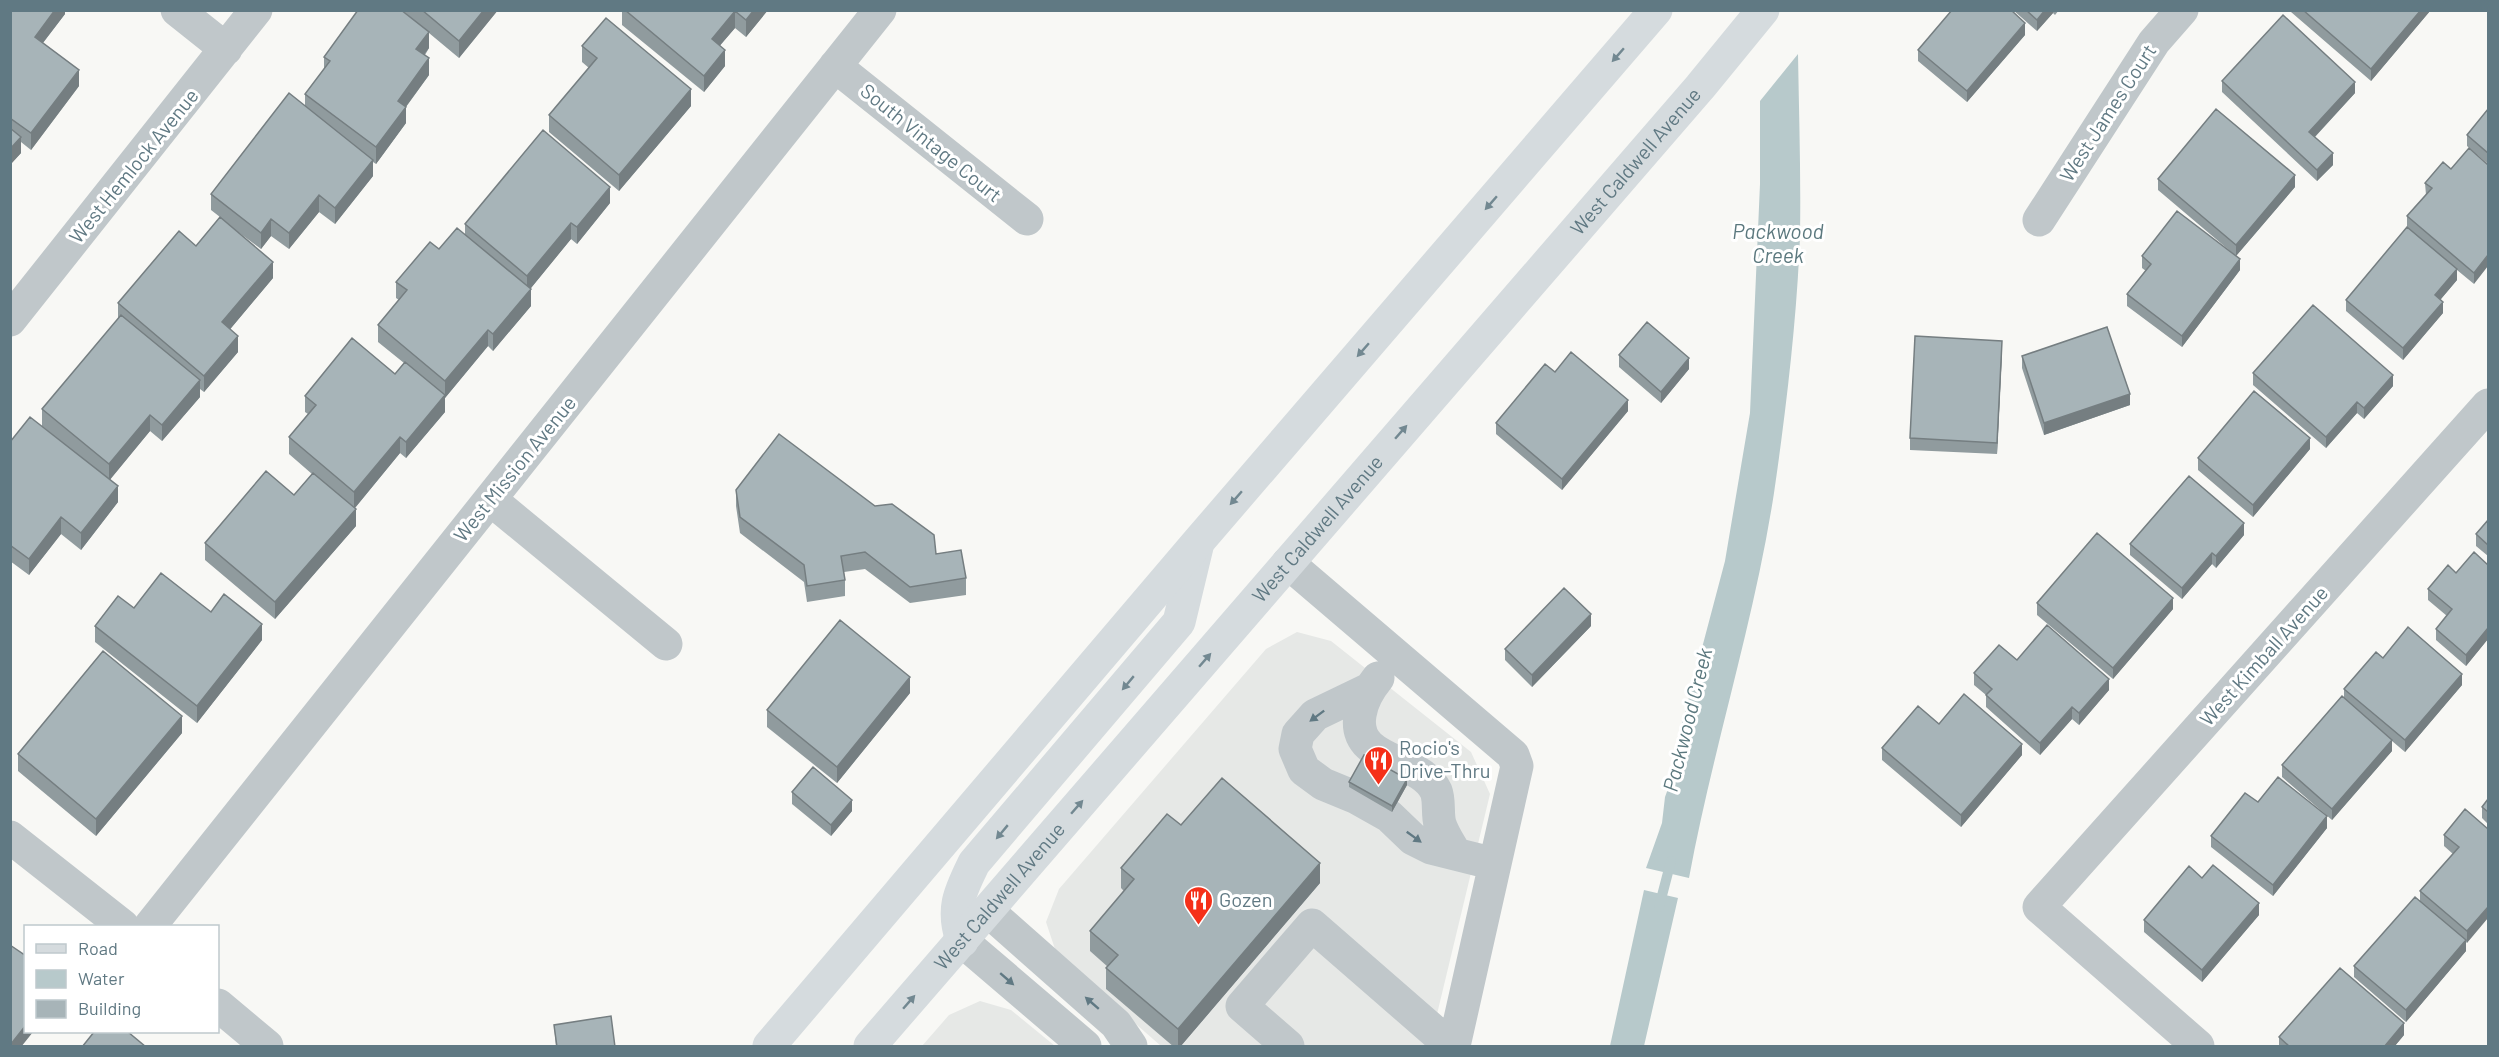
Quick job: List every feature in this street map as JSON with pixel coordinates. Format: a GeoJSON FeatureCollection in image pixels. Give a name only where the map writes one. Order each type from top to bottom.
{"type":"FeatureCollection","features":[{"type":"Feature","properties":{"kind":"main road"},"geometry":{"type":"LineString","coordinates":[[769,1047],[1198,542],[1656,10]]}},
{"type":"Feature","properties":{"kind":"main road","name":"West Caldwell Avenue"},"geometry":{"type":"LineString","coordinates":[[870,1047],[1700,87],[1763,10]]}},
{"type":"Feature","properties":{"kind":"main road"},"geometry":{"type":"LineString","coordinates":[[962,941],[956,922],[958,903],[974,863],[1179,622],[1198,542]]}},
{"type":"Feature","properties":{"kind":"street"},"geometry":{"type":"LineString","coordinates":[[177,10],[226,49]]}},
{"type":"Feature","properties":{"kind":"street","name":"West Hemlock Avenue"},"geometry":{"type":"LineString","coordinates":[[10,320],[256,10]]}},
{"type":"Feature","properties":{"kind":"street","name":"West Mission Avenue"},"geometry":{"type":"LineString","coordinates":[[152,925],[880,10]]}},
{"type":"Feature","properties":{"kind":"street","name":"West James Court"},"geometry":{"type":"LineString","coordinates":[[2039,220],[2154,42],[2182,10]]}},
{"type":"Feature","properties":{"kind":"street","name":"South Vintage Court"},"geometry":{"type":"LineString","coordinates":[[835,66],[1027,219]]}},
{"type":"Feature","properties":{"kind":"street","name":"West Kimball Avenue"},"geometry":{"type":"LineString","coordinates":[[2198,1047],[2038,907],[2488,405]]}},
{"type":"Feature","properties":{"kind":"street"},"geometry":{"type":"LineString","coordinates":[[491,500],[666,644]]}},
{"type":"Feature","properties":{"kind":"street"},"geometry":{"type":"LineString","coordinates":[[1288,563],[1513,755],[1517,766],[1453,1047],[1312,925],[1242,1006],[1288,1047]]}},
{"type":"Feature","properties":{"kind":"street"},"geometry":{"type":"LineString","coordinates":[[1397,656],[1369,689],[1361,707],[1358,725],[1362,739],[1424,778],[1436,791],[1440,824],[1455,853]]}},
{"type":"Feature","properties":{"kind":"street"},"geometry":{"type":"LineString","coordinates":[[1369,689],[1315,715],[1298,734],[1295,749],[1304,770],[1323,784],[1389,816],[1413,839],[1431,848],[1495,864]]}},
{"type":"Feature","properties":{"kind":"street"},"geometry":{"type":"LineString","coordinates":[[10,837],[120,925]]}},
{"type":"Feature","properties":{"kind":"street"},"geometry":{"type":"LineString","coordinates":[[988,911],[1116,1024],[1131,1047]]}},
{"type":"Feature","properties":{"kind":"street"},"geometry":{"type":"LineString","coordinates":[[962,941],[1085,1047]]}},
{"type":"Feature","properties":{"kind":"street"},"geometry":{"type":"LineString","coordinates":[[219,1006],[267,1047]]}},
{"type":"Feature","properties":{"kind":"shaded area"},"geometry":{"type":"Polygon","coordinates":[[[1297,632],[1331,641],[1471,752],[1490,794],[1438,1010],[1427,1046],[1161,1046],[1057,955],[1046,922],[1059,889],[1266,649],[1297,632]]]}},
{"type":"Feature","properties":{"kind":"shaded area"},"geometry":{"type":"Polygon","coordinates":[[[980,1001],[1011,1010],[1055,1046],[922,1046],[949,1015],[980,1001]]]}},
{"type":"Feature","properties":{"kind":"water","name":"Packwood Creek"},"geometry":{"type":"Polygon","coordinates":[[[1798,54],[1799,267],[1783,430],[1766,542],[1756,590],[1689,878],[1646,868],[1662,823],[1665,797],[1676,767],[1680,731],[1725,561],[1750,413],[1760,184],[1760,101],[1798,54]]]}},
{"type":"Feature","properties":{"kind":"water"},"geometry":{"type":"Polygon","coordinates":[[[1644,890],[1678,898],[1644,1046],[1610,1046],[1644,890]]]}},
{"type":"Feature","properties":{"kind":"building"},"geometry":{"type":"Polygon","coordinates":[[[10,10],[55,10],[35,37],[79,70],[31,133],[10,118],[10,10]]]}},
{"type":"Feature","properties":{"kind":"building"},"geometry":{"type":"Polygon","coordinates":[[[358,10],[401,10],[429,32],[416,49],[429,58],[398,101],[406,107],[376,147],[305,94],[330,61],[324,57],[358,10]]]}},
{"type":"Feature","properties":{"kind":"building"},"geometry":{"type":"Polygon","coordinates":[[[422,10],[484,10],[459,41],[422,10]]]}},
{"type":"Feature","properties":{"kind":"building"},"geometry":{"type":"Polygon","coordinates":[[[625,10],[754,10],[746,20],[735,11],[712,39],[725,50],[704,76],[625,10]]]}},
{"type":"Feature","properties":{"kind":"building"},"geometry":{"type":"Polygon","coordinates":[[[1952,10],[2011,10],[2025,23],[1967,91],[1918,50],[1952,10]]]}},
{"type":"Feature","properties":{"kind":"building"},"geometry":{"type":"Polygon","coordinates":[[[2026,10],[2045,10],[2037,20],[2026,10]]]}},
{"type":"Feature","properties":{"kind":"building"},"geometry":{"type":"Polygon","coordinates":[[[2303,10],[2421,10],[2371,69],[2303,10]]]}},
{"type":"Feature","properties":{"kind":"building"},"geometry":{"type":"Polygon","coordinates":[[[2283,15],[2355,82],[2309,132],[2333,153],[2317,170],[2222,81],[2283,15]]]}},
{"type":"Feature","properties":{"kind":"building"},"geometry":{"type":"Polygon","coordinates":[[[606,18],[691,89],[619,175],[549,115],[597,58],[582,46],[606,18]]]}},
{"type":"Feature","properties":{"kind":"building"},"geometry":{"type":"Polygon","coordinates":[[[289,93],[373,160],[335,208],[319,195],[289,233],[271,219],[261,233],[211,194],[289,93]]]}},
{"type":"Feature","properties":{"kind":"building"},"geometry":{"type":"Polygon","coordinates":[[[2216,109],[2295,175],[2236,245],[2158,179],[2216,109]]]}},
{"type":"Feature","properties":{"kind":"building"},"geometry":{"type":"Polygon","coordinates":[[[2488,109],[2488,153],[2467,135],[2488,109]]]}},
{"type":"Feature","properties":{"kind":"building"},"geometry":{"type":"Polygon","coordinates":[[[10,128],[21,137],[10,149],[10,128]]]}},
{"type":"Feature","properties":{"kind":"building"},"geometry":{"type":"Polygon","coordinates":[[[543,130],[610,187],[577,227],[571,223],[527,276],[465,224],[543,130]]]}},
{"type":"Feature","properties":{"kind":"building"},"geometry":{"type":"Polygon","coordinates":[[[2469,148],[2488,165],[2488,255],[2474,273],[2407,216],[2432,188],[2425,183],[2443,162],[2451,169],[2469,148]]]}},
{"type":"Feature","properties":{"kind":"building"},"geometry":{"type":"Polygon","coordinates":[[[2177,211],[2240,259],[2182,336],[2127,294],[2151,264],[2142,256],[2177,211]]]}},
{"type":"Feature","properties":{"kind":"building"},"geometry":{"type":"Polygon","coordinates":[[[220,217],[273,262],[222,322],[238,336],[204,376],[118,303],[179,231],[196,246],[220,217]]]}},
{"type":"Feature","properties":{"kind":"building"},"geometry":{"type":"Polygon","coordinates":[[[2407,227],[2457,269],[2435,295],[2443,302],[2403,348],[2346,300],[2407,227]]]}},
{"type":"Feature","properties":{"kind":"building"},"geometry":{"type":"Polygon","coordinates":[[[457,228],[531,289],[493,334],[488,330],[445,381],[378,325],[407,290],[396,282],[430,242],[439,249],[457,228]]]}},
{"type":"Feature","properties":{"kind":"building"},"geometry":{"type":"Polygon","coordinates":[[[2313,305],[2393,375],[2364,408],[2357,402],[2326,437],[2253,373],[2313,305]]]}},
{"type":"Feature","properties":{"kind":"building"},"geometry":{"type":"Polygon","coordinates":[[[121,315],[200,380],[162,425],[150,415],[109,464],[42,409],[121,315]]]}},
{"type":"Feature","properties":{"kind":"building"},"geometry":{"type":"Polygon","coordinates":[[[1647,322],[1689,358],[1661,392],[1619,355],[1647,322]]]}},
{"type":"Feature","properties":{"kind":"building"},"geometry":{"type":"Polygon","coordinates":[[[2107,327],[2130,394],[2044,423],[2022,356],[2107,327]]]}},
{"type":"Feature","properties":{"kind":"building"},"geometry":{"type":"Polygon","coordinates":[[[1915,336],[2002,341],[1997,443],[1910,438],[1915,336]]]}},
{"type":"Feature","properties":{"kind":"building"},"geometry":{"type":"Polygon","coordinates":[[[352,338],[395,374],[405,362],[445,395],[406,442],[400,437],[354,492],[289,437],[316,405],[305,396],[352,338]]]}},
{"type":"Feature","properties":{"kind":"building"},"geometry":{"type":"Polygon","coordinates":[[[1571,352],[1628,400],[1562,479],[1496,423],[1545,364],[1555,372],[1571,352]]]}},
{"type":"Feature","properties":{"kind":"building"},"geometry":{"type":"Polygon","coordinates":[[[2254,391],[2310,438],[2253,505],[2198,458],[2254,391]]]}},
{"type":"Feature","properties":{"kind":"building"},"geometry":{"type":"Polygon","coordinates":[[[30,417],[118,486],[81,533],[61,517],[29,559],[10,545],[10,442],[30,417]]]}},
{"type":"Feature","properties":{"kind":"building"},"geometry":{"type":"Polygon","coordinates":[[[779,434],[875,506],[892,504],[934,535],[936,554],[961,550],[966,578],[910,587],[865,552],[841,556],[845,580],[807,586],[804,565],[740,517],[736,490],[779,434]]]}},
{"type":"Feature","properties":{"kind":"building"},"geometry":{"type":"Polygon","coordinates":[[[266,471],[294,495],[313,473],[356,509],[275,602],[205,543],[266,471]]]}},
{"type":"Feature","properties":{"kind":"building"},"geometry":{"type":"Polygon","coordinates":[[[2189,476],[2244,523],[2216,556],[2212,553],[2182,588],[2130,544],[2189,476]]]}},
{"type":"Feature","properties":{"kind":"building"},"geometry":{"type":"Polygon","coordinates":[[[2488,520],[2488,545],[2476,534],[2488,520]]]}},
{"type":"Feature","properties":{"kind":"building"},"geometry":{"type":"Polygon","coordinates":[[[2097,533],[2173,598],[2113,668],[2037,603],[2097,533]]]}},
{"type":"Feature","properties":{"kind":"building"},"geometry":{"type":"Polygon","coordinates":[[[2474,552],[2488,565],[2488,628],[2466,655],[2436,629],[2452,609],[2428,589],[2448,565],[2456,573],[2474,552]]]}},
{"type":"Feature","properties":{"kind":"building"},"geometry":{"type":"Polygon","coordinates":[[[161,573],[211,612],[224,594],[262,624],[197,706],[95,626],[118,596],[134,608],[161,573]]]}},
{"type":"Feature","properties":{"kind":"building"},"geometry":{"type":"Polygon","coordinates":[[[1564,588],[1591,614],[1532,675],[1505,649],[1564,588]]]}},
{"type":"Feature","properties":{"kind":"building"},"geometry":{"type":"Polygon","coordinates":[[[840,620],[910,677],[837,767],[767,710],[840,620]]]}},
{"type":"Feature","properties":{"kind":"building"},"geometry":{"type":"Polygon","coordinates":[[[2047,625],[2109,679],[2079,713],[2072,707],[2040,743],[1986,695],[1992,689],[1974,673],[1999,645],[2017,660],[2047,625]]]}},
{"type":"Feature","properties":{"kind":"building"},"geometry":{"type":"Polygon","coordinates":[[[2408,627],[2462,674],[2405,740],[2344,689],[2376,652],[2383,658],[2408,627]]]}},
{"type":"Feature","properties":{"kind":"building"},"geometry":{"type":"Polygon","coordinates":[[[103,651],[182,716],[96,819],[18,754],[103,651]]]}},
{"type":"Feature","properties":{"kind":"building"},"geometry":{"type":"Polygon","coordinates":[[[1964,694],[2022,744],[1961,815],[1882,748],[1918,706],[1939,724],[1964,694]]]}},
{"type":"Feature","properties":{"kind":"building"},"geometry":{"type":"Polygon","coordinates":[[[2342,696],[2392,740],[2332,809],[2282,765],[2342,696]]]}},
{"type":"Feature","properties":{"kind":"building","name":"Rocio's Drive-Thru"},"geometry":{"type":"Polygon","coordinates":[[[1364,755],[1407,779],[1392,806],[1349,782],[1364,755]]]}},
{"type":"Feature","properties":{"kind":"building"},"geometry":{"type":"Polygon","coordinates":[[[813,767],[852,800],[831,825],[792,792],[813,767]]]}},
{"type":"Feature","properties":{"kind":"building"},"geometry":{"type":"Polygon","coordinates":[[[2278,777],[2327,816],[2273,885],[2211,836],[2245,793],[2258,802],[2278,777]]]}},
{"type":"Feature","properties":{"kind":"building","name":"Gozen"},"geometry":{"type":"Polygon","coordinates":[[[1222,778],[1320,863],[1178,1029],[1106,968],[1118,955],[1090,931],[1134,879],[1121,868],[1167,814],[1181,825],[1222,778]]]}},
{"type":"Feature","properties":{"kind":"building"},"geometry":{"type":"Polygon","coordinates":[[[2488,799],[2488,812],[2482,807],[2488,799]]]}},
{"type":"Feature","properties":{"kind":"building"},"geometry":{"type":"Polygon","coordinates":[[[2465,809],[2488,829],[2488,907],[2467,931],[2420,891],[2459,847],[2444,835],[2465,809]]]}},
{"type":"Feature","properties":{"kind":"building"},"geometry":{"type":"Polygon","coordinates":[[[2213,865],[2259,903],[2202,970],[2144,920],[2189,866],[2202,878],[2213,865]]]}},
{"type":"Feature","properties":{"kind":"building"},"geometry":{"type":"Polygon","coordinates":[[[2415,897],[2466,940],[2406,1010],[2354,966],[2415,897]]]}},
{"type":"Feature","properties":{"kind":"building"},"geometry":{"type":"Polygon","coordinates":[[[10,945],[24,955],[24,1028],[11,1044],[10,945]]]}},
{"type":"Feature","properties":{"kind":"building"},"geometry":{"type":"Polygon","coordinates":[[[2340,968],[2404,1023],[2384,1047],[2290,1047],[2279,1037],[2340,968]]]}},
{"type":"Feature","properties":{"kind":"building"},"geometry":{"type":"Polygon","coordinates":[[[611,1016],[615,1047],[557,1047],[554,1025],[611,1016]]]}},
{"type":"Feature","properties":{"kind":"building"},"geometry":{"type":"Polygon","coordinates":[[[93,1033],[129,1033],[146,1047],[82,1047],[93,1033]]]}},
{"type":"Feature","properties":{"kind":"waterway","name":"Packwood Creek"},"geometry":{"type":"LineString","coordinates":[[1659,907],[1671,861]]}},
{"type":"Feature","properties":{"kind":"place","name":"Rocio's Drive-Thru"},"geometry":{"type":"Point","coordinates":[1378,786]}},
{"type":"Feature","properties":{"kind":"place","name":"Gozen"},"geometry":{"type":"Point","coordinates":[1198,926]}}]}
